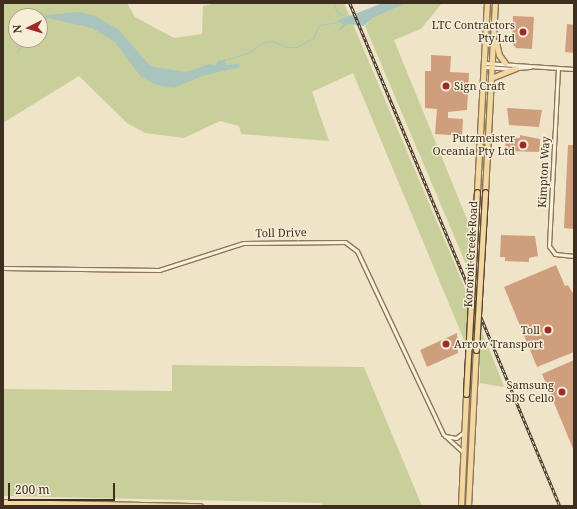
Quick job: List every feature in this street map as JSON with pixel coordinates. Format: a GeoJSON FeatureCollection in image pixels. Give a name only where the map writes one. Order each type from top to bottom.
{"type":"FeatureCollection","features":[{"type":"Feature","properties":{"kind":"main road","name":"Kororoit Creek Road"},"geometry":{"type":"LineString","coordinates":[[461,506],[487,3]]}},
{"type":"Feature","properties":{"kind":"main road","name":"Kororoit Creek Road"},"geometry":{"type":"LineString","coordinates":[[468,506],[491,78],[495,29],[495,3]]}},
{"type":"Feature","properties":{"kind":"main road"},"geometry":{"type":"LineString","coordinates":[[495,29],[497,51],[504,63]]}},
{"type":"Feature","properties":{"kind":"main road"},"geometry":{"type":"LineString","coordinates":[[491,78],[516,68]]}},
{"type":"Feature","properties":{"kind":"main road"},"geometry":{"type":"LineString","coordinates":[[3,502],[200,506]]}},
{"type":"Feature","properties":{"kind":"street"},"geometry":{"type":"LineString","coordinates":[[492,65],[504,63],[574,69]]}},
{"type":"Feature","properties":{"kind":"street"},"geometry":{"type":"LineString","coordinates":[[484,65],[516,68],[538,67]]}},
{"type":"Feature","properties":{"kind":"street","name":"Kimpton Way"},"geometry":{"type":"LineString","coordinates":[[558,68],[549,246],[555,254],[574,256]]}},
{"type":"Feature","properties":{"kind":"street","name":"Toll Drive"},"geometry":{"type":"LineString","coordinates":[[3,268],[159,270],[242,243],[345,242],[357,251],[443,434],[461,449],[463,460]]}},
{"type":"Feature","properties":{"kind":"street"},"geometry":{"type":"LineString","coordinates":[[443,434],[456,438],[465,428]]}},
{"type":"Feature","properties":{"kind":"green space"},"geometry":{"type":"Polygon","coordinates":[[[5,3],[127,3],[135,17],[174,38],[202,34],[203,6],[216,3],[344,3],[470,300],[468,342],[464,340],[353,73],[312,92],[329,141],[241,134],[239,126],[220,121],[184,138],[145,133],[127,123],[79,76],[3,123],[3,5],[5,3]]]}},
{"type":"Feature","properties":{"kind":"green space"},"geometry":{"type":"Polygon","coordinates":[[[407,3],[442,3],[421,29],[394,40],[473,234],[471,276],[365,26],[373,18],[407,3]]]}},
{"type":"Feature","properties":{"kind":"green space"},"geometry":{"type":"Polygon","coordinates":[[[480,327],[504,386],[502,387],[480,383],[480,327]]]}},
{"type":"Feature","properties":{"kind":"green space"},"geometry":{"type":"Polygon","coordinates":[[[172,365],[364,367],[422,506],[325,506],[320,503],[3,496],[3,389],[172,391],[172,365]]]}},
{"type":"Feature","properties":{"kind":"water"},"geometry":{"type":"Polygon","coordinates":[[[383,3],[407,3],[373,18],[364,26],[348,24],[338,32],[343,24],[336,21],[383,3]]]}},
{"type":"Feature","properties":{"kind":"water"},"geometry":{"type":"Polygon","coordinates":[[[78,12],[94,15],[119,30],[150,66],[186,72],[209,64],[215,66],[218,61],[225,59],[226,65],[239,64],[240,67],[202,76],[174,88],[157,85],[141,77],[115,42],[92,28],[48,18],[48,15],[78,12]]]}},
{"type":"Feature","properties":{"kind":"building"},"geometry":{"type":"Polygon","coordinates":[[[513,16],[534,17],[532,49],[516,48],[512,43],[513,16]]]}},
{"type":"Feature","properties":{"kind":"building"},"geometry":{"type":"Polygon","coordinates":[[[567,24],[574,25],[574,53],[565,52],[567,24]]]}},
{"type":"Feature","properties":{"kind":"building","name":"Sign Craft"},"geometry":{"type":"Polygon","coordinates":[[[431,55],[451,56],[450,72],[469,73],[467,110],[448,112],[448,118],[463,119],[462,136],[435,134],[437,109],[425,108],[425,71],[431,71],[431,55]]]}},
{"type":"Feature","properties":{"kind":"building","name":"Putzmeister Oceania Pty Ltd"},"geometry":{"type":"Polygon","coordinates":[[[507,108],[542,110],[539,127],[509,125],[507,108]]]}},
{"type":"Feature","properties":{"kind":"building","name":"Putzmeister Oceania Pty Ltd"},"geometry":{"type":"Polygon","coordinates":[[[520,135],[540,139],[540,152],[505,151],[506,137],[520,138],[520,135]]]}},
{"type":"Feature","properties":{"kind":"building"},"geometry":{"type":"Polygon","coordinates":[[[568,145],[574,145],[574,229],[564,228],[568,145]]]}},
{"type":"Feature","properties":{"kind":"building"},"geometry":{"type":"Polygon","coordinates":[[[501,235],[535,236],[538,256],[529,258],[529,262],[505,261],[505,257],[500,257],[501,235]]]}},
{"type":"Feature","properties":{"kind":"building","name":"Toll"},"geometry":{"type":"Polygon","coordinates":[[[556,265],[565,286],[568,285],[574,295],[574,352],[537,367],[504,287],[556,265]]]}},
{"type":"Feature","properties":{"kind":"building","name":"Arrow Transport"},"geometry":{"type":"Polygon","coordinates":[[[457,333],[458,353],[427,367],[420,350],[457,333]]]}},
{"type":"Feature","properties":{"kind":"building","name":"Samsung SDS Cello"},"geometry":{"type":"Polygon","coordinates":[[[574,360],[574,451],[542,374],[574,360]]]}},
{"type":"Feature","properties":{"kind":"waterway"},"geometry":{"type":"LineString","coordinates":[[333,3],[337,12],[349,18]]}},
{"type":"Feature","properties":{"kind":"waterway"},"geometry":{"type":"LineString","coordinates":[[225,60],[249,52],[264,42],[273,41],[286,47],[297,47],[313,38],[319,25],[338,22]]}},
{"type":"Feature","properties":{"kind":"waterway"},"geometry":{"type":"LineString","coordinates":[[17,52],[19,48]]}},
{"type":"Feature","properties":{"kind":"railway"},"geometry":{"type":"LineString","coordinates":[[350,3],[560,506]]}},
{"type":"Feature","properties":{"kind":"place","name":"LTC Contractors Pty Ltd"},"geometry":{"type":"Point","coordinates":[523,32]}},
{"type":"Feature","properties":{"kind":"place","name":"Sign Craft"},"geometry":{"type":"Point","coordinates":[446,86]}},
{"type":"Feature","properties":{"kind":"place","name":"Putzmeister Oceania Pty Ltd"},"geometry":{"type":"Point","coordinates":[523,145]}},
{"type":"Feature","properties":{"kind":"place","name":"Toll"},"geometry":{"type":"Point","coordinates":[548,330]}},
{"type":"Feature","properties":{"kind":"place","name":"Arrow Transport"},"geometry":{"type":"Point","coordinates":[446,344]}},
{"type":"Feature","properties":{"kind":"place","name":"Samsung SDS Cello"},"geometry":{"type":"Point","coordinates":[562,392]}}]}
